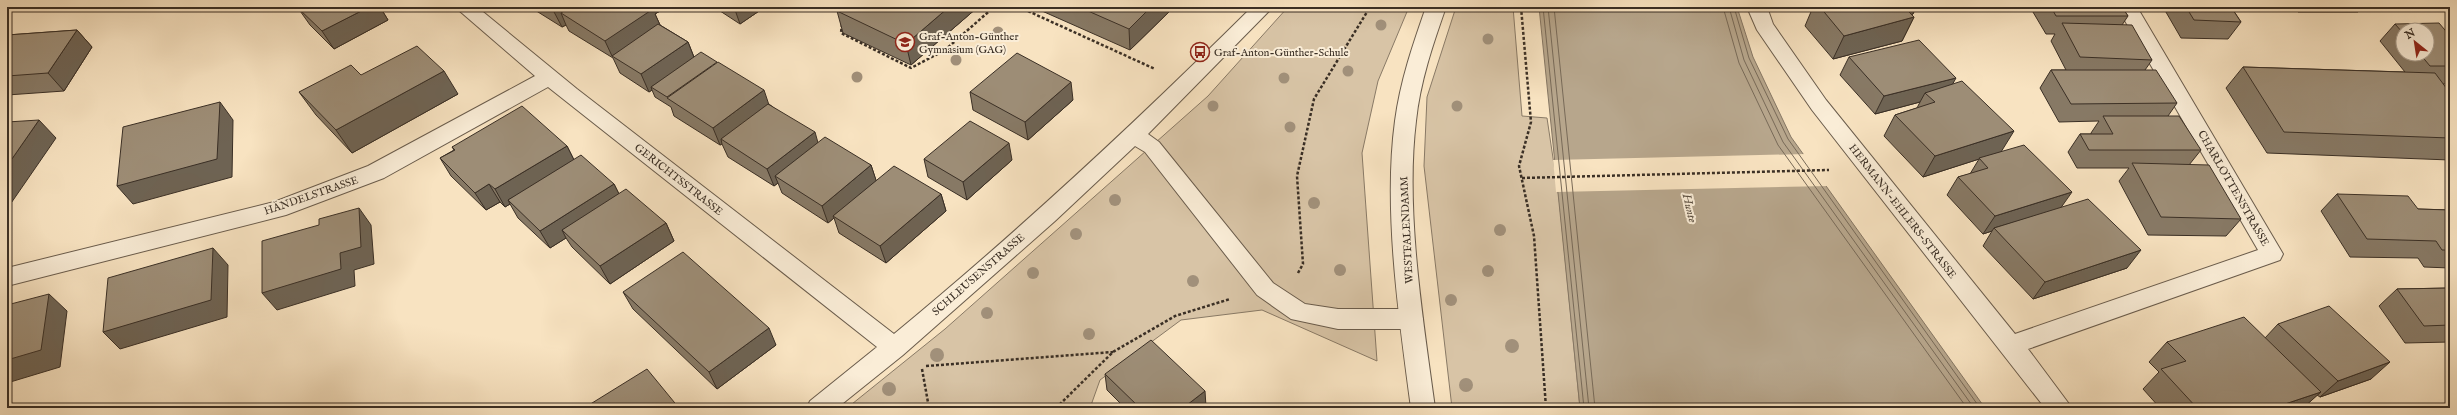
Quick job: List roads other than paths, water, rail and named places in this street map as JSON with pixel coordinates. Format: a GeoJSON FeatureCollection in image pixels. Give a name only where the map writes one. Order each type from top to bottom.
{"type":"FeatureCollection","features":[{"type":"Feature","properties":{"kind":"street","name":"GERICHTSSTRASSE"},"geometry":{"type":"LineString","coordinates":[[465,7],[549,77],[895,348]]}},
{"type":"Feature","properties":{"kind":"street","name":"SCHLEUSENSTRASSE"},"geometry":{"type":"LineString","coordinates":[[819,408],[895,348],[1135,136],[1263,7]]}},
{"type":"Feature","properties":{"kind":"street","name":"WESTFALENDAMM"},"geometry":{"type":"LineString","coordinates":[[1423,408],[1412,319],[1401,198],[1403,151],[1408,104],[1417,65],[1436,7]]}},
{"type":"Feature","properties":{"kind":"street","name":"HERMANN-EHLERS-STRASSE"},"geometry":{"type":"LineString","coordinates":[[1758,7],[1764,25],[1820,105],[2009,346],[2060,408]]}},
{"type":"Feature","properties":{"kind":"street","name":"CHARLOTTENSTRASSE"},"geometry":{"type":"LineString","coordinates":[[2009,346],[2272,254],[2127,7]]}},
{"type":"Feature","properties":{"kind":"street","name":"HÄNDELSTRASSE"},"geometry":{"type":"LineString","coordinates":[[7,277],[292,204],[376,172],[549,77]]}},
{"type":"Feature","properties":{"kind":"street"},"geometry":{"type":"LineString","coordinates":[[1135,136],[1152,147],[1265,289],[1299,312],[1338,319],[1412,319]]}},
{"type":"Feature","properties":{"kind":"water","name":"Hunte"},"geometry":{"type":"Polygon","coordinates":[[[1539,7],[1737,7],[1753,57],[1791,137],[1985,408],[1580,408],[1539,7]]]}},
{"type":"Feature","properties":{"kind":"place","name":"Graf-Anton-Günther Gymnasium (GAG)"},"geometry":{"type":"Point","coordinates":[905,42]}},
{"type":"Feature","properties":{"kind":"place","name":"Graf-Anton-Günther-Schule"},"geometry":{"type":"Point","coordinates":[1200,52]}}]}
